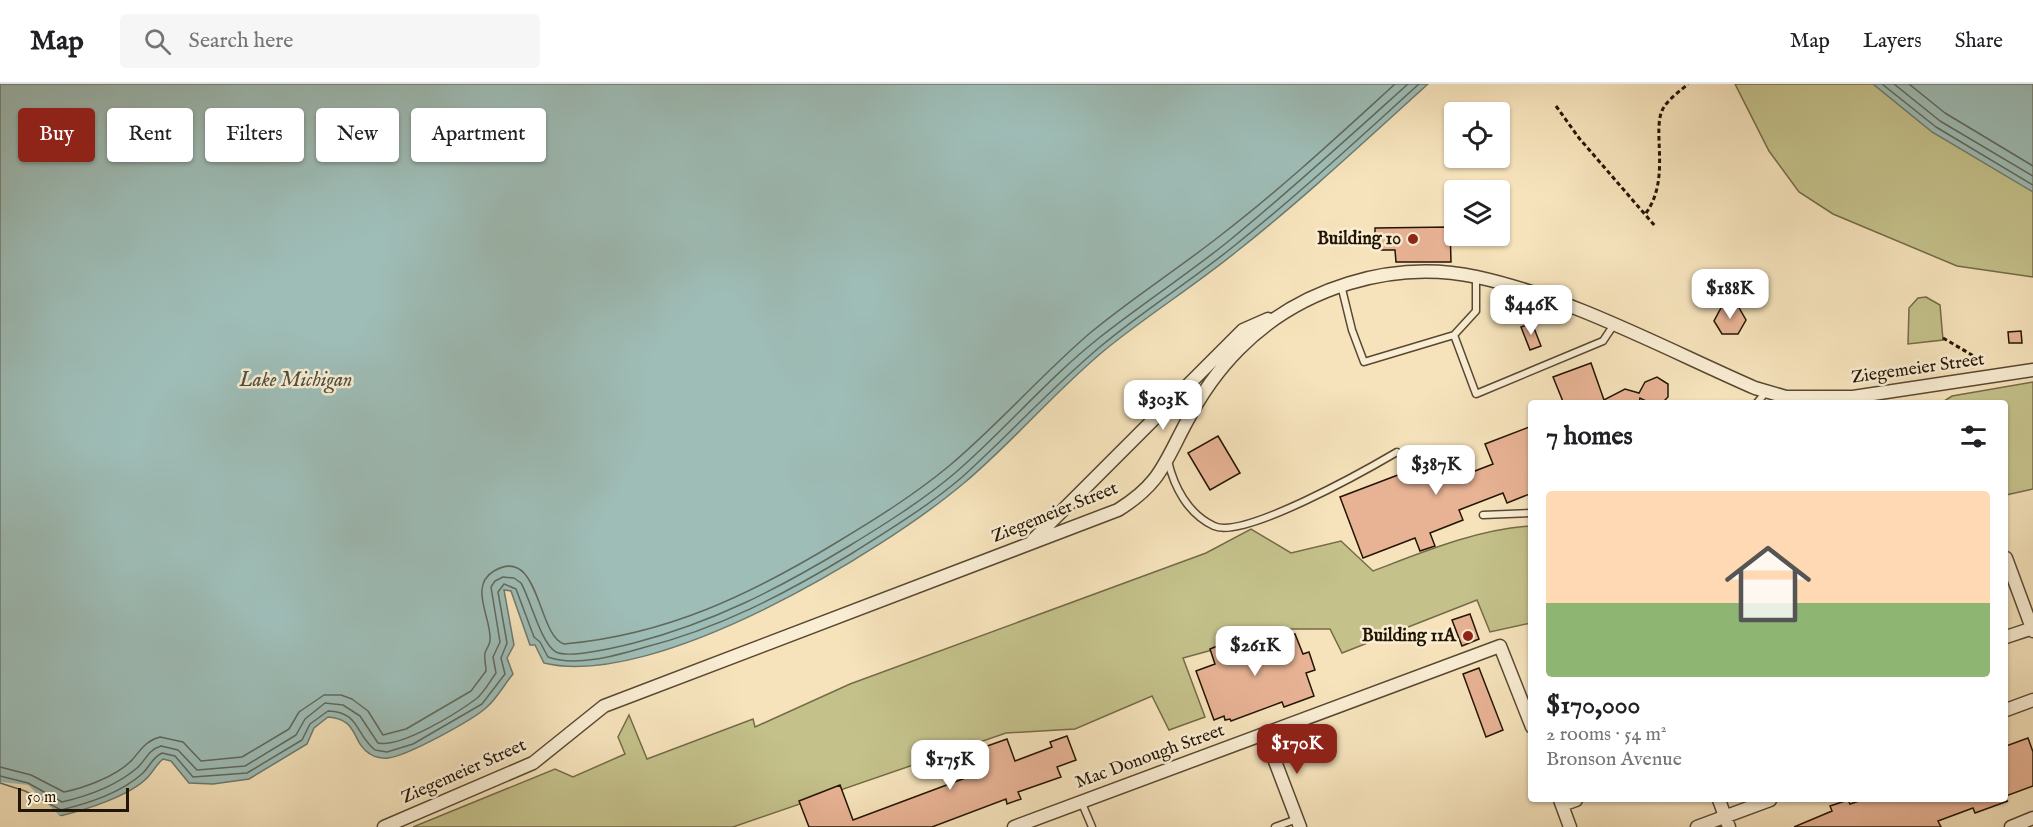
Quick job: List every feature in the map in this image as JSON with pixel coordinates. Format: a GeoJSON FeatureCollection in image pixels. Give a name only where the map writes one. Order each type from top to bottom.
{"type":"FeatureCollection","features":[{"type":"Feature","properties":{"kind":"street","name":"Ziegemeier Street"},"geometry":{"type":"LineString","coordinates":[[384,827],[533,763],[604,706],[1118,510],[1153,482],[1168,461],[1185,423],[1216,375],[1239,349],[1290,309],[1341,285],[1361,279],[1404,273],[1476,277],[1543,295],[1766,391],[1812,399],[1853,397],[2033,370]]}},
{"type":"Feature","properties":{"kind":"street"},"geometry":{"type":"LineString","coordinates":[[1030,543],[1243,330],[1290,309]]}},
{"type":"Feature","properties":{"kind":"street"},"geometry":{"type":"LineString","coordinates":[[2008,563],[2033,629],[2008,637]]}},
{"type":"Feature","properties":{"kind":"street","name":"Mac Donough Street"},"geometry":{"type":"LineString","coordinates":[[1014,827],[1500,646],[1528,717]]}},
{"type":"Feature","properties":{"kind":"street"},"geometry":{"type":"LineString","coordinates":[[2008,709],[2033,700]]}},
{"type":"Feature","properties":{"kind":"street"},"geometry":{"type":"LineString","coordinates":[[1266,735],[1299,823]]}},
{"type":"Feature","properties":{"kind":"street"},"geometry":{"type":"LineString","coordinates":[[1561,802],[1570,827]]}},
{"type":"Feature","properties":{"kind":"street"},"geometry":{"type":"LineString","coordinates":[[1720,802],[1728,822]]}},
{"type":"Feature","properties":{"kind":"street"},"geometry":{"type":"LineString","coordinates":[[1696,827],[1728,822],[1766,802]]}},
{"type":"Feature","properties":{"kind":"street"},"geometry":{"type":"LineString","coordinates":[[2011,827],[2033,819]]}},
{"type":"Feature","properties":{"kind":"lane"},"geometry":{"type":"LineString","coordinates":[[1341,285],[1352,330],[1364,362],[1454,335],[1476,311],[1476,277]]}},
{"type":"Feature","properties":{"kind":"lane"},"geometry":{"type":"LineString","coordinates":[[1454,335],[1476,394],[1603,341],[1612,326]]}},
{"type":"Feature","properties":{"kind":"lane"},"geometry":{"type":"LineString","coordinates":[[1759,400],[1766,391]]}},
{"type":"Feature","properties":{"kind":"lane"},"geometry":{"type":"LineString","coordinates":[[1168,461],[1174,486],[1193,510],[1214,527],[1232,528],[1328,492],[1397,452]]}},
{"type":"Feature","properties":{"kind":"lane"},"geometry":{"type":"LineString","coordinates":[[1483,515],[1528,513]]}},
{"type":"Feature","properties":{"kind":"lane"},"geometry":{"type":"LineString","coordinates":[[1081,801],[1092,827]]}},
{"type":"Feature","properties":{"kind":"lane"},"geometry":{"type":"LineString","coordinates":[[1275,827],[1299,823]]}},
{"type":"Feature","properties":{"kind":"path"},"geometry":{"type":"LineString","coordinates":[[1646,213],[1655,200],[1660,175],[1660,121],[1663,107],[1688,84]]}},
{"type":"Feature","properties":{"kind":"path"},"geometry":{"type":"LineString","coordinates":[[1556,106],[1580,138],[1655,226]]}},
{"type":"Feature","properties":{"kind":"path"},"geometry":{"type":"LineString","coordinates":[[1943,338],[1972,355],[1976,379]]}},
{"type":"Feature","properties":{"kind":"shaded area"},"geometry":{"type":"Polygon","coordinates":[[[1735,84],[2033,84],[2033,277],[1957,266],[1833,214],[1799,192],[1769,151],[1735,84]]]}},
{"type":"Feature","properties":{"kind":"shaded area"},"geometry":{"type":"Polygon","coordinates":[[[1926,297],[1940,305],[1943,340],[1908,344],[1909,308],[1918,298],[1926,297]]]}},
{"type":"Feature","properties":{"kind":"shaded area"},"geometry":{"type":"Polygon","coordinates":[[[2033,382],[2033,489],[2008,495],[2008,400],[1946,400],[1952,396],[2033,382]]]}},
{"type":"Feature","properties":{"kind":"shaded area"},"geometry":{"type":"Polygon","coordinates":[[[1528,526],[1528,624],[1490,632],[1477,600],[1342,653],[1330,629],[1289,629],[1183,658],[1205,717],[1169,730],[1152,696],[1075,729],[1006,733],[733,827],[413,827],[555,769],[573,777],[625,754],[618,737],[629,715],[647,759],[753,719],[755,727],[850,684],[1206,553],[1251,529],[1291,553],[1341,541],[1373,571],[1431,549],[1511,528],[1528,526]]]}},
{"type":"Feature","properties":{"kind":"water","name":"Lake Michigan"},"geometry":{"type":"Polygon","coordinates":[[[0,84],[1428,84],[1334,170],[1261,232],[1106,349],[964,483],[927,512],[879,544],[824,578],[764,609],[703,636],[644,656],[590,666],[544,663],[535,645],[530,645],[511,591],[504,590],[514,645],[507,658],[513,674],[497,696],[480,713],[410,751],[388,758],[372,755],[364,749],[350,726],[338,719],[328,717],[314,728],[307,744],[249,779],[213,784],[189,783],[171,761],[163,759],[148,777],[130,790],[94,806],[60,816],[23,796],[0,789],[0,84]]]}},
{"type":"Feature","properties":{"kind":"water"},"geometry":{"type":"Polygon","coordinates":[[[1873,84],[2033,84],[2033,192],[1932,132],[1873,84]]]}},
{"type":"Feature","properties":{"kind":"pier"},"geometry":{"type":"Polygon","coordinates":[[[0,782],[28,785],[60,816],[66,818],[59,819],[22,799],[0,792],[0,782]]]}},
{"type":"Feature","properties":{"kind":"building","name":"Building 10"},"geometry":{"type":"Polygon","coordinates":[[[1444,227],[1444,246],[1451,246],[1451,262],[1396,262],[1395,250],[1375,250],[1375,228],[1444,227]]]}},
{"type":"Feature","properties":{"kind":"building"},"geometry":{"type":"Polygon","coordinates":[[[1722,306],[1738,306],[1746,320],[1738,334],[1722,334],[1714,321],[1722,306]]]}},
{"type":"Feature","properties":{"kind":"building"},"geometry":{"type":"Polygon","coordinates":[[[1532,323],[1541,346],[1530,350],[1521,327],[1532,323]]]}},
{"type":"Feature","properties":{"kind":"building"},"geometry":{"type":"Polygon","coordinates":[[[2021,331],[2022,343],[2009,343],[2008,332],[2021,331]]]}},
{"type":"Feature","properties":{"kind":"building"},"geometry":{"type":"Polygon","coordinates":[[[1591,363],[1604,400],[1562,400],[1553,377],[1591,363]]]}},
{"type":"Feature","properties":{"kind":"building"},"geometry":{"type":"Polygon","coordinates":[[[1657,377],[1668,384],[1668,397],[1665,400],[1640,398],[1640,400],[1604,400],[1625,389],[1639,393],[1645,382],[1657,377]]]}},
{"type":"Feature","properties":{"kind":"building"},"geometry":{"type":"Polygon","coordinates":[[[1528,428],[1528,495],[1507,503],[1503,493],[1459,510],[1463,520],[1430,533],[1435,546],[1420,551],[1415,538],[1363,558],[1340,497],[1440,459],[1444,471],[1458,466],[1462,476],[1493,464],[1485,444],[1528,428]]]}},
{"type":"Feature","properties":{"kind":"building"},"geometry":{"type":"Polygon","coordinates":[[[1218,436],[1240,473],[1210,490],[1188,453],[1218,436]]]}},
{"type":"Feature","properties":{"kind":"building"},"geometry":{"type":"Polygon","coordinates":[[[1470,614],[1479,639],[1462,646],[1452,620],[1470,614]]]}},
{"type":"Feature","properties":{"kind":"building"},"geometry":{"type":"Polygon","coordinates":[[[1295,634],[1303,654],[1309,652],[1315,670],[1306,673],[1314,696],[1284,707],[1282,702],[1231,721],[1230,719],[1225,720],[1224,716],[1214,720],[1196,671],[1215,664],[1210,649],[1245,635],[1248,643],[1261,638],[1264,646],[1295,634]]]}},
{"type":"Feature","properties":{"kind":"building"},"geometry":{"type":"Polygon","coordinates":[[[1479,668],[1503,730],[1486,737],[1463,674],[1479,668]]]}},
{"type":"Feature","properties":{"kind":"building"},"geometry":{"type":"Polygon","coordinates":[[[1067,736],[1076,760],[1057,767],[1061,777],[1018,792],[1021,799],[1007,804],[1006,799],[932,827],[809,827],[799,801],[840,785],[853,820],[984,771],[976,750],[1007,739],[1015,761],[1052,747],[1050,742],[1067,736]]]}},
{"type":"Feature","properties":{"kind":"building"},"geometry":{"type":"Polygon","coordinates":[[[2028,738],[2033,752],[2033,786],[2008,795],[2008,745],[2028,738]]]}},
{"type":"Feature","properties":{"kind":"building"},"geometry":{"type":"Polygon","coordinates":[[[1842,802],[1850,804],[1856,802],[2005,802],[1975,813],[1973,808],[1938,821],[1941,827],[1794,827],[1832,811],[1830,806],[1842,802]]]}},
{"type":"Feature","properties":{"kind":"place","name":"Building 10"},"geometry":{"type":"Point","coordinates":[1413,239]}},
{"type":"Feature","properties":{"kind":"place","name":"Building 11A"},"geometry":{"type":"Point","coordinates":[1468,636]}}]}
